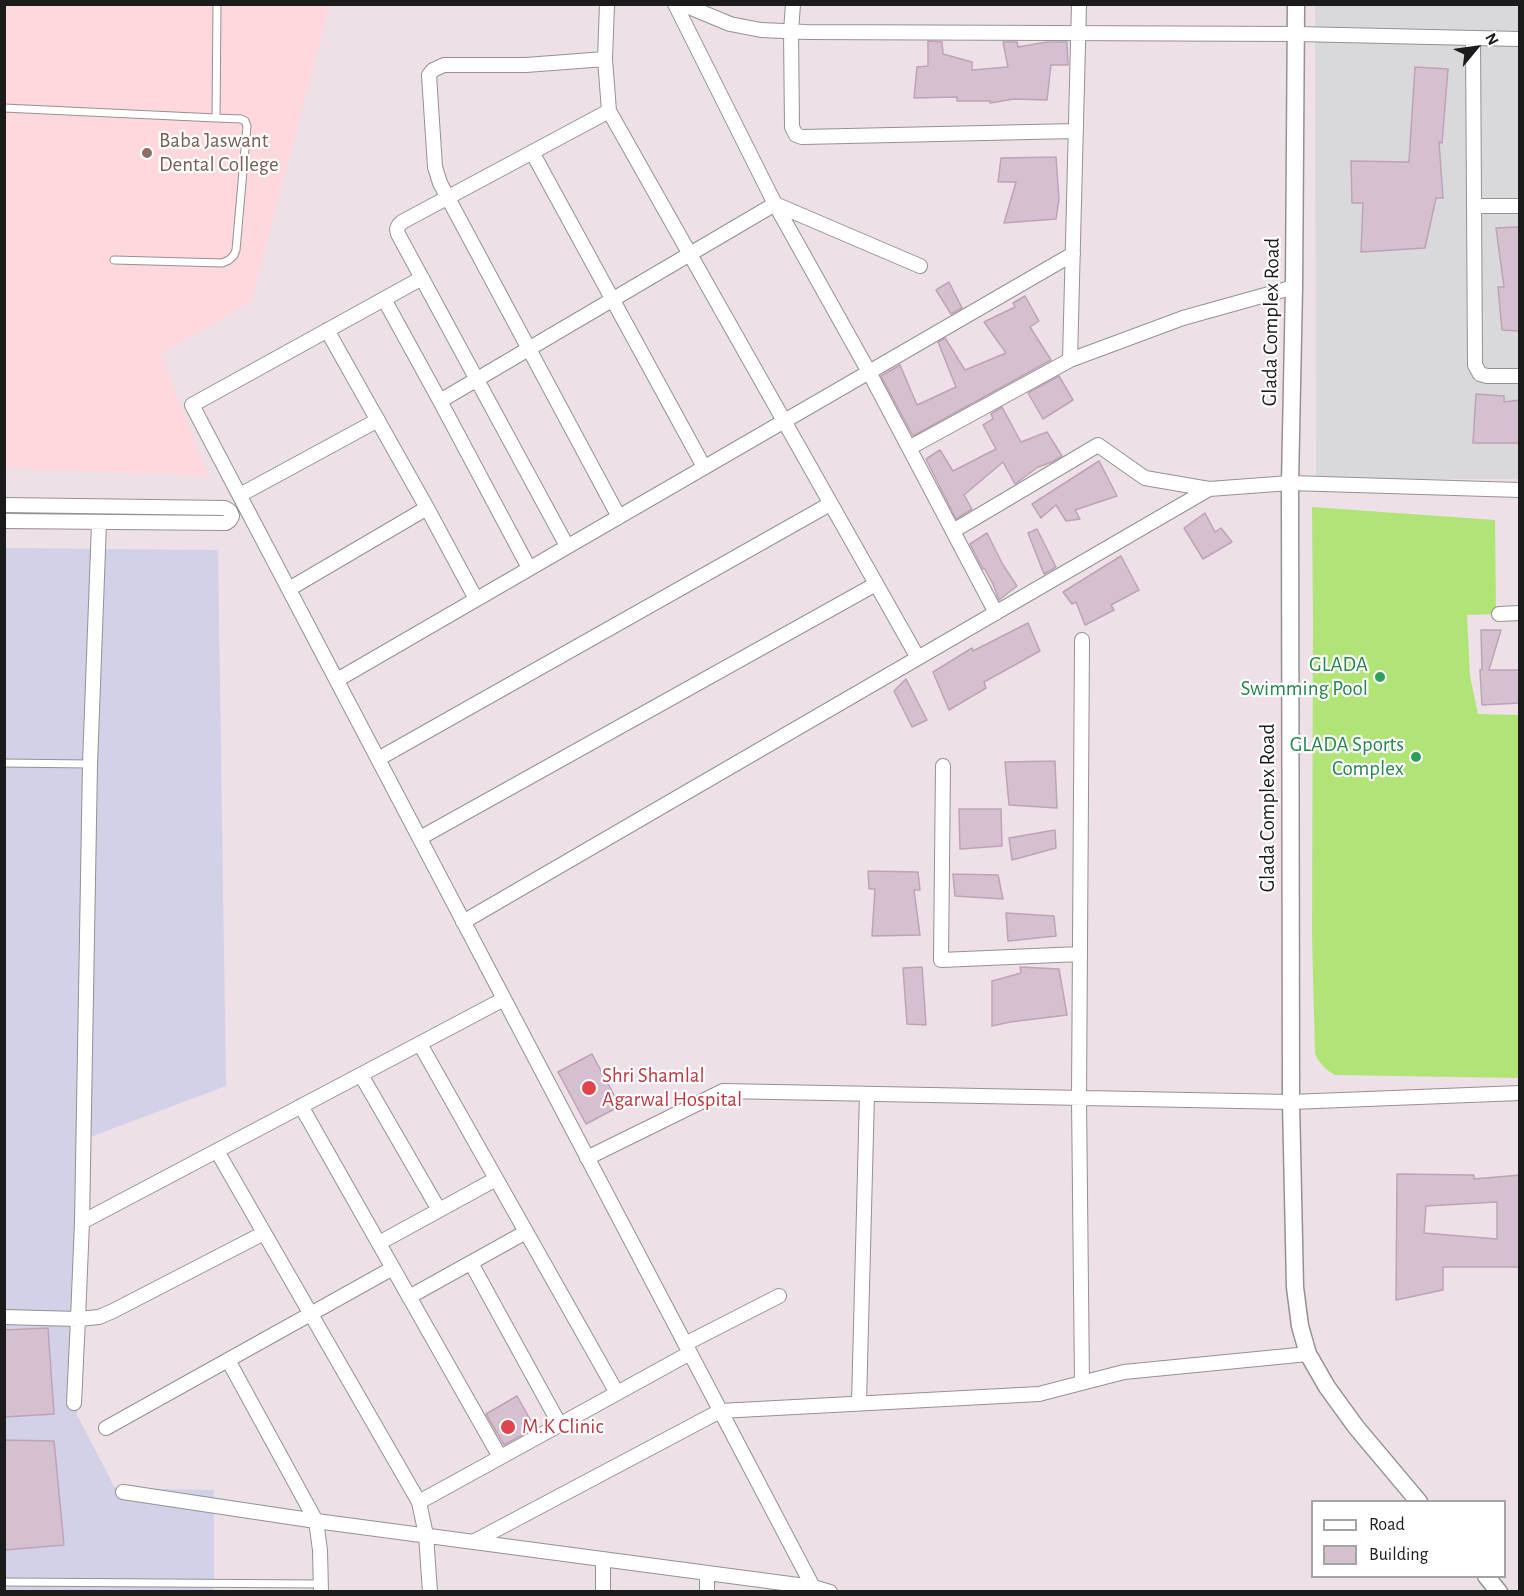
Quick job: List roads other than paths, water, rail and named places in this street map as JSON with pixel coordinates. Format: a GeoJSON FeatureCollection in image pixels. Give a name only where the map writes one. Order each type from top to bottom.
{"type":"FeatureCollection","features":[{"type":"Feature","properties":{"kind":"street"},"geometry":{"type":"LineString","coordinates":[[607,4],[605,59],[609,111],[918,658]]}},
{"type":"Feature","properties":{"kind":"street"},"geometry":{"type":"LineString","coordinates":[[675,4],[775,204],[869,372],[996,613]]}},
{"type":"Feature","properties":{"kind":"street"},"geometry":{"type":"LineString","coordinates":[[682,4],[730,24],[761,30],[1296,34],[1520,39]]}},
{"type":"Feature","properties":{"kind":"street"},"geometry":{"type":"LineString","coordinates":[[793,4],[792,127],[796,135],[802,137],[1076,131]]}},
{"type":"Feature","properties":{"kind":"street"},"geometry":{"type":"LineString","coordinates":[[1070,360],[1079,4]]}},
{"type":"Feature","properties":{"kind":"street","name":"Glada Complex Road"},"geometry":{"type":"LineString","coordinates":[[1296,4],[1290,483],[1291,1102],[1295,1287],[1300,1326],[1308,1354],[1327,1388],[1356,1427],[1417,1500]]}},
{"type":"Feature","properties":{"kind":"street"},"geometry":{"type":"LineString","coordinates":[[1473,39],[1475,365],[1479,374],[1487,376],[1520,375]]}},
{"type":"Feature","properties":{"kind":"street"},"geometry":{"type":"LineString","coordinates":[[605,59],[526,65],[444,65],[433,70],[429,75],[435,166],[440,183],[619,516]]}},
{"type":"Feature","properties":{"kind":"street"},"geometry":{"type":"LineString","coordinates":[[567,546],[397,229],[402,222],[609,111]]}},
{"type":"Feature","properties":{"kind":"street"},"geometry":{"type":"LineString","coordinates":[[532,152],[704,467]]}},
{"type":"Feature","properties":{"kind":"street"},"geometry":{"type":"LineString","coordinates":[[440,400],[775,204]]}},
{"type":"Feature","properties":{"kind":"street"},"geometry":{"type":"LineString","coordinates":[[775,204],[920,266]]}},
{"type":"Feature","properties":{"kind":"street"},"geometry":{"type":"LineString","coordinates":[[1474,206],[1520,206]]}},
{"type":"Feature","properties":{"kind":"street"},"geometry":{"type":"LineString","coordinates":[[337,680],[1073,254]]}},
{"type":"Feature","properties":{"kind":"street"},"geometry":{"type":"LineString","coordinates":[[422,278],[192,405],[813,1589]]}},
{"type":"Feature","properties":{"kind":"street"},"geometry":{"type":"LineString","coordinates":[[909,448],[1070,360],[1183,318],[1294,287]]}},
{"type":"Feature","properties":{"kind":"street"},"geometry":{"type":"LineString","coordinates":[[384,299],[530,568]]}},
{"type":"Feature","properties":{"kind":"street"},"geometry":{"type":"LineString","coordinates":[[327,330],[476,599]]}},
{"type":"Feature","properties":{"kind":"street"},"geometry":{"type":"LineString","coordinates":[[240,495],[378,420]]}},
{"type":"Feature","properties":{"kind":"street"},"geometry":{"type":"LineString","coordinates":[[953,531],[1098,446],[1145,478],[1209,489],[1290,483],[1520,490]]}},
{"type":"Feature","properties":{"kind":"street"},"geometry":{"type":"LineString","coordinates":[[464,922],[1209,489]]}},
{"type":"Feature","properties":{"kind":"street"},"geometry":{"type":"LineString","coordinates":[[378,759],[830,504]]}},
{"type":"Feature","properties":{"kind":"street"},"geometry":{"type":"LineString","coordinates":[[4,505],[225,508],[232,516]]}},
{"type":"Feature","properties":{"kind":"street"},"geometry":{"type":"LineString","coordinates":[[289,589],[427,508]]}},
{"type":"Feature","properties":{"kind":"street"},"geometry":{"type":"LineString","coordinates":[[232,516],[250,516]]}},
{"type":"Feature","properties":{"kind":"street"},"geometry":{"type":"LineString","coordinates":[[4,521],[226,523],[232,516]]}},
{"type":"Feature","properties":{"kind":"street"},"geometry":{"type":"LineString","coordinates":[[74,1403],[82,1222],[90,764],[99,523]]}},
{"type":"Feature","properties":{"kind":"street"},"geometry":{"type":"LineString","coordinates":[[420,838],[876,584]]}},
{"type":"Feature","properties":{"kind":"street"},"geometry":{"type":"LineString","coordinates":[[1499,614],[1520,614]]}},
{"type":"Feature","properties":{"kind":"street"},"geometry":{"type":"LineString","coordinates":[[1082,640],[1079,1098],[1082,1383]]}},
{"type":"Feature","properties":{"kind":"street"},"geometry":{"type":"LineString","coordinates":[[943,766],[941,960],[1080,954]]}},
{"type":"Feature","properties":{"kind":"street"},"geometry":{"type":"LineString","coordinates":[[82,1222],[504,999]]}},
{"type":"Feature","properties":{"kind":"street"},"geometry":{"type":"LineString","coordinates":[[420,1044],[617,1393]]}},
{"type":"Feature","properties":{"kind":"street"},"geometry":{"type":"LineString","coordinates":[[361,1075],[439,1210]]}},
{"type":"Feature","properties":{"kind":"street"},"geometry":{"type":"LineString","coordinates":[[587,1158],[723,1091],[1291,1102],[1520,1093]]}},
{"type":"Feature","properties":{"kind":"street"},"geometry":{"type":"LineString","coordinates":[[860,1403],[867,1094]]}},
{"type":"Feature","properties":{"kind":"street"},"geometry":{"type":"LineString","coordinates":[[301,1106],[500,1458]]}},
{"type":"Feature","properties":{"kind":"street"},"geometry":{"type":"LineString","coordinates":[[217,1151],[419,1502],[426,1535],[430,1592]]}},
{"type":"Feature","properties":{"kind":"street"},"geometry":{"type":"LineString","coordinates":[[379,1243],[496,1179]]}},
{"type":"Feature","properties":{"kind":"street"},"geometry":{"type":"LineString","coordinates":[[410,1297],[526,1232]]}},
{"type":"Feature","properties":{"kind":"street"},"geometry":{"type":"LineString","coordinates":[[4,1317],[99,1317],[264,1233]]}},
{"type":"Feature","properties":{"kind":"street"},"geometry":{"type":"LineString","coordinates":[[471,1263],[560,1425]]}},
{"type":"Feature","properties":{"kind":"street"},"geometry":{"type":"LineString","coordinates":[[106,1428],[393,1268]]}},
{"type":"Feature","properties":{"kind":"street"},"geometry":{"type":"LineString","coordinates":[[419,1502],[617,1393],[687,1348],[778,1296]]}},
{"type":"Feature","properties":{"kind":"street"},"geometry":{"type":"LineString","coordinates":[[473,1542],[720,1411],[1039,1394],[1124,1372],[1308,1354]]}},
{"type":"Feature","properties":{"kind":"street"},"geometry":{"type":"LineString","coordinates":[[228,1360],[316,1521],[320,1550],[321,1588]]}},
{"type":"Feature","properties":{"kind":"street"},"geometry":{"type":"LineString","coordinates":[[123,1492],[830,1592]]}},
{"type":"Feature","properties":{"kind":"street"},"geometry":{"type":"LineString","coordinates":[[603,1559],[603,1592]]}},
{"type":"Feature","properties":{"kind":"street"},"geometry":{"type":"LineString","coordinates":[[707,1573],[707,1592]]}},
{"type":"Feature","properties":{"kind":"street"},"geometry":{"type":"LineString","coordinates":[[1488,1578],[1499,1592]]}},
{"type":"Feature","properties":{"kind":"lane"},"geometry":{"type":"LineString","coordinates":[[216,4],[216,118]]}},
{"type":"Feature","properties":{"kind":"lane"},"geometry":{"type":"LineString","coordinates":[[4,108],[245,121],[247,126],[234,255],[222,263],[114,260]]}},
{"type":"Feature","properties":{"kind":"lane"},"geometry":{"type":"LineString","coordinates":[[4,763],[90,764]]}},
{"type":"Feature","properties":{"kind":"lane"},"geometry":{"type":"LineString","coordinates":[[4,1582],[321,1588]]}},
{"type":"Feature","properties":{"kind":"lane"},"geometry":{"type":"LineString","coordinates":[[82,1583],[82,1592]]}},
{"type":"Feature","properties":{"kind":"place","name":"Baba Jaswant Dental College"},"geometry":{"type":"Point","coordinates":[147,153]}},
{"type":"Feature","properties":{"kind":"place","name":"GLADA Swimming Pool"},"geometry":{"type":"Point","coordinates":[1380,677]}},
{"type":"Feature","properties":{"kind":"place","name":"GLADA Sports Complex"},"geometry":{"type":"Point","coordinates":[1416,757]}},
{"type":"Feature","properties":{"kind":"place","name":"Shri Shamlal Agarwal Hospital"},"geometry":{"type":"Point","coordinates":[589,1088]}},
{"type":"Feature","properties":{"kind":"place","name":"M.K Clinic"},"geometry":{"type":"Point","coordinates":[508,1427]}}]}
